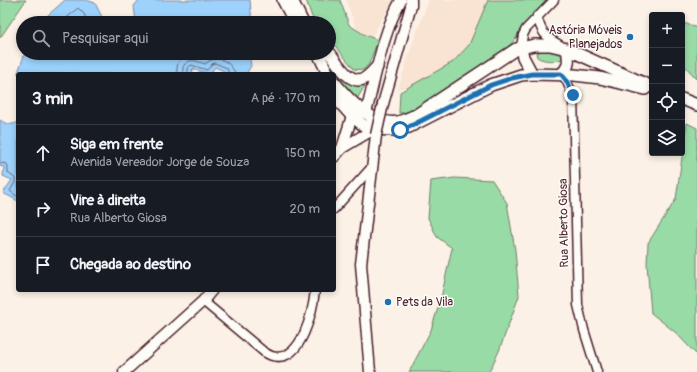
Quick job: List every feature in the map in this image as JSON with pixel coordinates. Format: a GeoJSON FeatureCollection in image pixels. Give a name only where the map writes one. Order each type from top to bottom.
{"type":"FeatureCollection","features":[{"type":"Feature","properties":{"kind":"main road"},"geometry":{"type":"LineString","coordinates":[[283,0],[296,16]]}},
{"type":"Feature","properties":{"kind":"main road"},"geometry":{"type":"LineString","coordinates":[[292,0],[298,16]]}},
{"type":"Feature","properties":{"kind":"main road"},"geometry":{"type":"LineString","coordinates":[[336,84],[366,113],[381,120],[399,122],[411,117],[521,47],[550,45],[567,49],[649,86]]}},
{"type":"Feature","properties":{"kind":"main road"},"geometry":{"type":"LineString","coordinates":[[521,47],[523,57],[532,74]]}},
{"type":"Feature","properties":{"kind":"main road"},"geometry":{"type":"LineString","coordinates":[[561,74],[566,71],[569,60],[567,49]]}},
{"type":"Feature","properties":{"kind":"main road"},"geometry":{"type":"LineString","coordinates":[[313,60],[319,72]]}},
{"type":"Feature","properties":{"kind":"main road"},"geometry":{"type":"LineString","coordinates":[[321,60],[327,72]]}},
{"type":"Feature","properties":{"kind":"main road"},"geometry":{"type":"LineString","coordinates":[[335,60],[346,74],[355,80],[360,80],[367,77],[377,67]]}},
{"type":"Feature","properties":{"kind":"main road"},"geometry":{"type":"LineString","coordinates":[[336,98],[352,116],[375,132],[409,127],[491,85],[512,78],[532,74],[561,74],[600,78],[649,90]]}},
{"type":"Feature","properties":{"kind":"street"},"geometry":{"type":"LineString","coordinates":[[366,113],[377,67],[394,14],[401,0]]}},
{"type":"Feature","properties":{"kind":"street"},"geometry":{"type":"LineString","coordinates":[[521,47],[523,35],[526,29],[554,0]]}},
{"type":"Feature","properties":{"kind":"street"},"geometry":{"type":"LineString","coordinates":[[394,14],[411,3]]}},
{"type":"Feature","properties":{"kind":"street"},"geometry":{"type":"LineString","coordinates":[[370,372],[361,264],[375,132],[411,3]]}},
{"type":"Feature","properties":{"kind":"street"},"geometry":{"type":"LineString","coordinates":[[538,16],[540,28],[545,35],[567,49]]}},
{"type":"Feature","properties":{"kind":"street","name":"Rua Alberto Giosa"},"geometry":{"type":"LineString","coordinates":[[561,74],[566,80],[573,95],[578,305],[597,372]]}},
{"type":"Feature","properties":{"kind":"street"},"geometry":{"type":"LineString","coordinates":[[342,148],[352,116]]}},
{"type":"Feature","properties":{"kind":"street"},"geometry":{"type":"LineString","coordinates":[[336,155],[342,148],[375,132]]}},
{"type":"Feature","properties":{"kind":"street"},"geometry":{"type":"LineString","coordinates":[[336,207],[372,167]]}},
{"type":"Feature","properties":{"kind":"street"},"geometry":{"type":"LineString","coordinates":[[124,372],[204,301],[211,292]]}},
{"type":"Feature","properties":{"kind":"street"},"geometry":{"type":"LineString","coordinates":[[204,301],[264,352],[273,356],[282,356],[290,353],[297,347],[308,325],[314,305],[315,292]]}},
{"type":"Feature","properties":{"kind":"shaded area"},"geometry":{"type":"Polygon","coordinates":[[[346,0],[393,0],[364,50],[346,0]]]}},
{"type":"Feature","properties":{"kind":"shaded area"},"geometry":{"type":"Polygon","coordinates":[[[429,0],[498,0],[495,12],[444,79],[398,89],[411,48],[429,0]]]}},
{"type":"Feature","properties":{"kind":"green space"},"geometry":{"type":"Polygon","coordinates":[[[0,0],[26,0],[0,38],[0,0]]]}},
{"type":"Feature","properties":{"kind":"green space"},"geometry":{"type":"Polygon","coordinates":[[[306,0],[340,0],[349,25],[365,35],[378,40],[369,64],[363,70],[354,69],[336,47],[336,16],[312,16],[306,0]]]}},
{"type":"Feature","properties":{"kind":"green space"},"geometry":{"type":"Polygon","coordinates":[[[488,0],[549,0],[509,46],[413,112],[399,113],[400,92],[453,62],[469,45],[488,0]]]}},
{"type":"Feature","properties":{"kind":"green space"},"geometry":{"type":"Polygon","coordinates":[[[685,23],[697,28],[697,79],[685,66],[685,23]]]}},
{"type":"Feature","properties":{"kind":"green space"},"geometry":{"type":"Polygon","coordinates":[[[545,50],[561,51],[566,57],[560,60],[552,61],[537,57],[536,53],[545,50]]]}},
{"type":"Feature","properties":{"kind":"green space"},"geometry":{"type":"Polygon","coordinates":[[[328,60],[335,72],[333,72],[328,60]]]}},
{"type":"Feature","properties":{"kind":"green space"},"geometry":{"type":"Polygon","coordinates":[[[336,73],[341,78],[352,83],[367,82],[357,99],[336,78],[336,73]]]}},
{"type":"Feature","properties":{"kind":"green space"},"geometry":{"type":"Polygon","coordinates":[[[687,123],[697,128],[697,355],[675,332],[651,313],[647,264],[648,243],[676,199],[682,156],[685,156],[687,123]]]}},
{"type":"Feature","properties":{"kind":"green space"},"geometry":{"type":"Polygon","coordinates":[[[454,178],[492,180],[507,203],[515,250],[519,296],[499,351],[489,372],[409,372],[431,330],[441,298],[452,248],[437,237],[428,218],[431,181],[454,178]]]}},
{"type":"Feature","properties":{"kind":"water"},"geometry":{"type":"Polygon","coordinates":[[[65,0],[86,0],[95,3],[102,16],[47,16],[65,0]]]}},
{"type":"Feature","properties":{"kind":"water"},"geometry":{"type":"Polygon","coordinates":[[[139,0],[250,0],[251,16],[135,16],[134,6],[139,0]]]}},
{"type":"Feature","properties":{"kind":"water"},"geometry":{"type":"Polygon","coordinates":[[[22,60],[250,60],[251,66],[247,72],[225,72],[215,67],[211,72],[203,72],[192,69],[193,72],[18,72],[22,60]]]}},
{"type":"Feature","properties":{"kind":"water"},"geometry":{"type":"Polygon","coordinates":[[[0,120],[9,124],[16,123],[16,200],[3,193],[12,180],[3,176],[4,167],[0,166],[0,120]]]}},
{"type":"Feature","properties":{"kind":"place","name":"Astória Móveis Planejados"},"geometry":{"type":"Point","coordinates":[630,37]}},
{"type":"Feature","properties":{"kind":"place","name":"Pets da Vila"},"geometry":{"type":"Point","coordinates":[388,302]}},
{"type":"Feature","properties":{"kind":"route"},"geometry":{"type":"LineString","coordinates":[[400,130],[409,127],[491,85],[521,75],[561,74],[566,80],[573,95]]}}]}
